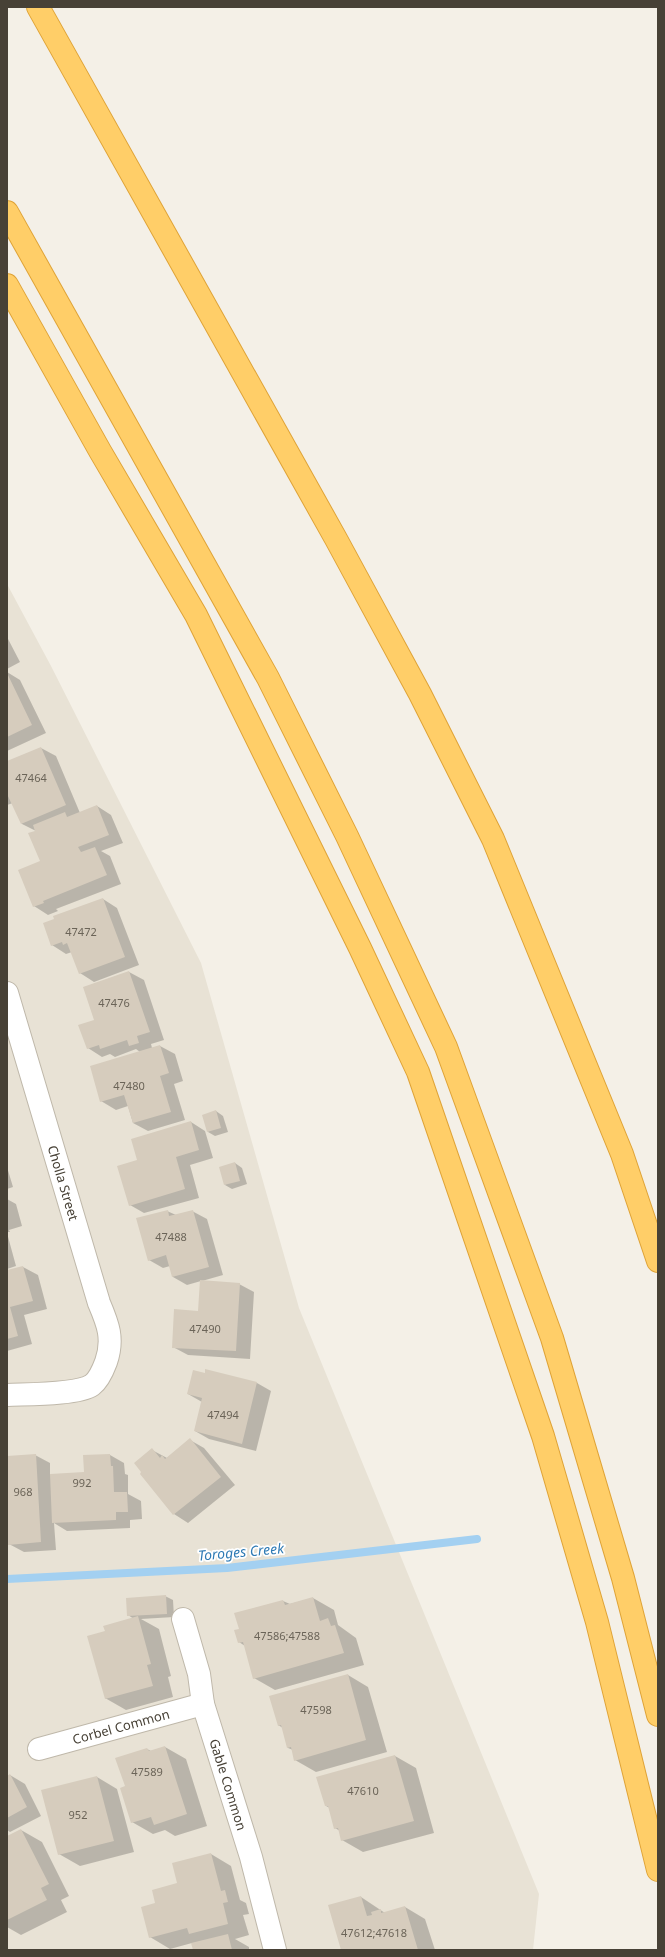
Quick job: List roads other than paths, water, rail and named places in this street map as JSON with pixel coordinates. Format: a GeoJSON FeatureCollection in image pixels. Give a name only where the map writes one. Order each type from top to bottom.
{"type":"FeatureCollection","features":[{"type":"Feature","properties":{"kind":"highway"},"geometry":{"type":"LineString","coordinates":[[38,7],[340,545],[420,694],[492,839],[542,957],[622,1154],[658,1261]]}},
{"type":"Feature","properties":{"kind":"highway"},"geometry":{"type":"LineString","coordinates":[[7,212],[268,678],[347,836],[446,1047],[552,1338],[623,1578],[658,1715]]}},
{"type":"Feature","properties":{"kind":"highway"},"geometry":{"type":"LineString","coordinates":[[7,285],[100,451],[196,616],[360,948],[418,1072],[543,1436],[597,1622],[658,1870]]}},
{"type":"Feature","properties":{"kind":"street","name":"Cholla Street"},"geometry":{"type":"LineString","coordinates":[[7,993],[99,1303],[109,1325],[110,1349],[103,1372],[92,1385],[77,1391],[7,1395]]}},
{"type":"Feature","properties":{"kind":"street","name":"Gable Common"},"geometry":{"type":"LineString","coordinates":[[183,1619],[198,1674],[203,1704],[251,1857],[275,1950]]}},
{"type":"Feature","properties":{"kind":"street","name":"Corbel Common"},"geometry":{"type":"LineString","coordinates":[[38,1749],[203,1704]]}},
{"type":"Feature","properties":{"kind":"waterway","name":"Toroges Creek"},"geometry":{"type":"LineString","coordinates":[[7,1579],[227,1568],[477,1539]]}}]}
